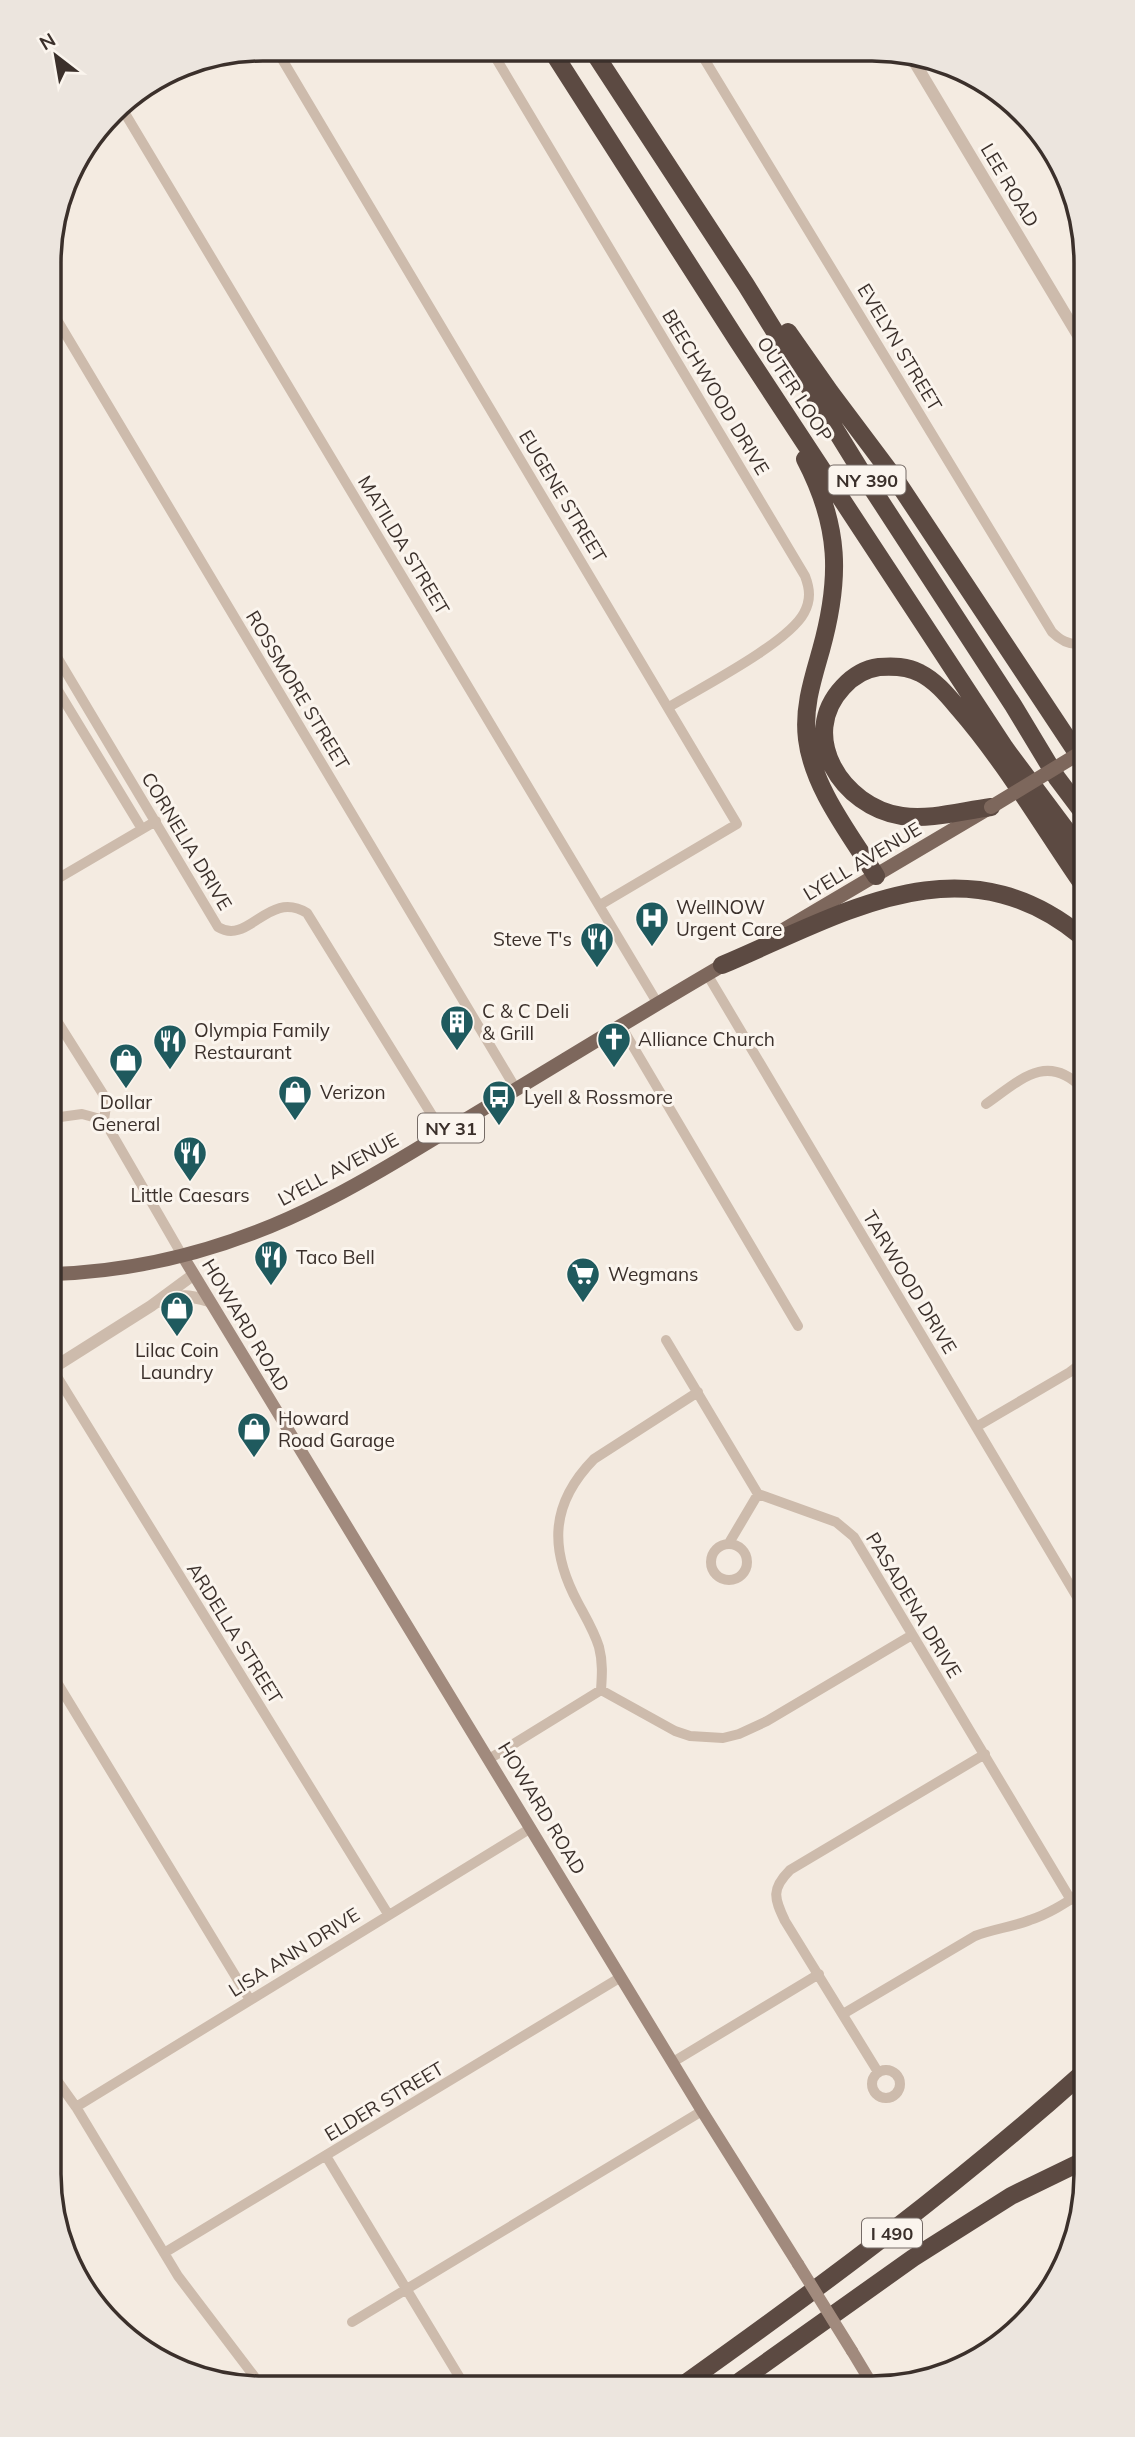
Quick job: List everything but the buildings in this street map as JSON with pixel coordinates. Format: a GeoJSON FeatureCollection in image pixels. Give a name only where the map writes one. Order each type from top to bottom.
{"type":"FeatureCollection","features":[{"type":"Feature","properties":{"kind":"highway","name":"OUTER LOOP"},"geometry":{"type":"LineString","coordinates":[[558,61],[737,340],[1005,748],[1074,840]]}},
{"type":"Feature","properties":{"kind":"highway","name":"OUTER LOOP"},"geometry":{"type":"LineString","coordinates":[[600,61],[746,285],[864,476],[1074,799]]}},
{"type":"Feature","properties":{"kind":"highway"},"geometry":{"type":"LineString","coordinates":[[746,285],[776,314],[896,480],[1074,750]]}},
{"type":"Feature","properties":{"kind":"highway"},"geometry":{"type":"LineString","coordinates":[[737,340],[812,472],[830,526],[835,557],[834,595],[806,715],[807,738],[810,756],[825,791],[876,876]]}},
{"type":"Feature","properties":{"kind":"highway"},"geometry":{"type":"LineString","coordinates":[[991,807],[924,818],[899,816],[866,803],[839,780],[825,750],[825,715],[836,694],[852,676],[873,668],[897,666],[920,673],[939,687],[975,726],[1074,871]]}},
{"type":"Feature","properties":{"kind":"highway"},"geometry":{"type":"LineString","coordinates":[[971,696],[975,726]]}},
{"type":"Feature","properties":{"kind":"highway"},"geometry":{"type":"LineString","coordinates":[[715,970],[870,904],[935,888],[957,887],[1001,894],[1043,910],[1074,930]]}},
{"type":"Feature","properties":{"kind":"highway","name":"I 490"},"geometry":{"type":"LineString","coordinates":[[695,2376],[918,2213],[1016,2133],[1073,2082]]}},
{"type":"Feature","properties":{"kind":"highway"},"geometry":{"type":"LineString","coordinates":[[1011,2196],[1073,2158]]}},
{"type":"Feature","properties":{"kind":"highway","name":"I 490"},"geometry":{"type":"LineString","coordinates":[[747,2376],[913,2258],[1011,2196],[1073,2166]]}},
{"type":"Feature","properties":{"kind":"main road","name":"LYELL AVENUE"},"geometry":{"type":"LineString","coordinates":[[182,1255],[254,1233],[313,1207],[443,1133],[1074,757]]}},
{"type":"Feature","properties":{"kind":"main road","name":"NY 31"},"geometry":{"type":"LineString","coordinates":[[61,1274],[108,1271],[182,1255]]}},
{"type":"Feature","properties":{"kind":"main road","name":"HOWARD ROAD"},"geometry":{"type":"LineString","coordinates":[[182,1255],[702,2111],[867,2376]]}},
{"type":"Feature","properties":{"kind":"street","name":"EUGENE STREET"},"geometry":{"type":"LineString","coordinates":[[283,61],[737,824],[600,905]]}},
{"type":"Feature","properties":{"kind":"street","name":"BEECHWOOD DRIVE"},"geometry":{"type":"LineString","coordinates":[[498,61],[798,564],[809,587],[809,599],[804,612],[787,634],[670,708]]}},
{"type":"Feature","properties":{"kind":"street","name":"EVELYN STREET"},"geometry":{"type":"LineString","coordinates":[[706,61],[1052,632],[1060,640],[1074,645]]}},
{"type":"Feature","properties":{"kind":"street","name":"LEE ROAD"},"geometry":{"type":"LineString","coordinates":[[917,67],[1074,329]]}},
{"type":"Feature","properties":{"kind":"street","name":"MATILDA STREET"},"geometry":{"type":"LineString","coordinates":[[126,116],[658,1004]]}},
{"type":"Feature","properties":{"kind":"street","name":"ROSSMORE STREET"},"geometry":{"type":"LineString","coordinates":[[62,328],[516,1089]]}},
{"type":"Feature","properties":{"kind":"street","name":"CORNELIA DRIVE"},"geometry":{"type":"LineString","coordinates":[[62,665],[218,927],[226,932],[236,932],[281,906],[291,906],[307,913],[443,1133]]}},
{"type":"Feature","properties":{"kind":"street"},"geometry":{"type":"LineString","coordinates":[[62,697],[142,829]]}},
{"type":"Feature","properties":{"kind":"street"},"geometry":{"type":"LineString","coordinates":[[62,876],[156,821]]}},
{"type":"Feature","properties":{"kind":"street","name":"TARWOOD DRIVE"},"geometry":{"type":"LineString","coordinates":[[715,970],[976,1427],[1073,1591]]}},
{"type":"Feature","properties":{"kind":"street"},"geometry":{"type":"LineString","coordinates":[[621,1026],[798,1326]]}},
{"type":"Feature","properties":{"kind":"street"},"geometry":{"type":"LineString","coordinates":[[62,1028],[103,1094],[106,1106],[104,1120],[182,1255]]}},
{"type":"Feature","properties":{"kind":"street"},"geometry":{"type":"LineString","coordinates":[[986,1104],[1026,1076],[1039,1072],[1062,1073],[1074,1080]]}},
{"type":"Feature","properties":{"kind":"street"},"geometry":{"type":"LineString","coordinates":[[62,1117],[82,1114],[104,1120]]}},
{"type":"Feature","properties":{"kind":"street"},"geometry":{"type":"LineString","coordinates":[[61,1364],[151,1306],[193,1275]]}},
{"type":"Feature","properties":{"kind":"street"},"geometry":{"type":"LineString","coordinates":[[151,1306],[178,1295],[209,1301]]}},
{"type":"Feature","properties":{"kind":"street"},"geometry":{"type":"LineString","coordinates":[[666,1340],[758,1494],[729,1543]]}},
{"type":"Feature","properties":{"kind":"street"},"geometry":{"type":"LineString","coordinates":[[976,1427],[1073,1369]]}},
{"type":"Feature","properties":{"kind":"street","name":"ARDELLA STREET"},"geometry":{"type":"LineString","coordinates":[[61,1383],[388,1914]]}},
{"type":"Feature","properties":{"kind":"street"},"geometry":{"type":"LineString","coordinates":[[601,1690],[603,1667],[599,1648],[592,1627],[566,1579],[557,1551],[557,1528],[563,1504],[576,1479],[594,1459],[698,1392]]}},
{"type":"Feature","properties":{"kind":"street","name":"PASADENA DRIVE"},"geometry":{"type":"LineString","coordinates":[[758,1494],[844,1528],[854,1537],[1070,1900]]}},
{"type":"Feature","properties":{"kind":"street"},"geometry":{"type":"LineString","coordinates":[[601,1690],[675,1731],[690,1736],[723,1738],[767,1721],[912,1635]]}},
{"type":"Feature","properties":{"kind":"street"},"geometry":{"type":"LineString","coordinates":[[489,1759],[601,1690]]}},
{"type":"Feature","properties":{"kind":"street"},"geometry":{"type":"LineString","coordinates":[[61,1691],[250,2000]]}},
{"type":"Feature","properties":{"kind":"street"},"geometry":{"type":"LineString","coordinates":[[878,2072],[777,1905],[776,1892],[779,1882],[790,1870],[985,1754]]}},
{"type":"Feature","properties":{"kind":"street","name":"LISA ANN DRIVE"},"geometry":{"type":"LineString","coordinates":[[76,2107],[531,1828]]}},
{"type":"Feature","properties":{"kind":"street"},"geometry":{"type":"LineString","coordinates":[[843,2014],[975,1936],[1048,1913],[1073,1898]]}},
{"type":"Feature","properties":{"kind":"street"},"geometry":{"type":"LineString","coordinates":[[673,2062],[818,1974]]}},
{"type":"Feature","properties":{"kind":"street","name":"ELDER STREET"},"geometry":{"type":"LineString","coordinates":[[164,2253],[621,1976]]}},
{"type":"Feature","properties":{"kind":"street"},"geometry":{"type":"LineString","coordinates":[[61,2086],[178,2276],[253,2375]]}},
{"type":"Feature","properties":{"kind":"street"},"geometry":{"type":"LineString","coordinates":[[352,2322],[702,2111]]}},
{"type":"Feature","properties":{"kind":"street"},"geometry":{"type":"LineString","coordinates":[[326,2156],[459,2376]]}},
{"type":"Feature","properties":{"kind":"place","name":"WellNOW Urgent Care"},"geometry":{"type":"Point","coordinates":[652,948]}},
{"type":"Feature","properties":{"kind":"place","name":"Steve T's"},"geometry":{"type":"Point","coordinates":[597,969]}},
{"type":"Feature","properties":{"kind":"place","name":"C & C Deli & Grill"},"geometry":{"type":"Point","coordinates":[457,1052]}},
{"type":"Feature","properties":{"kind":"place","name":"Alliance Church"},"geometry":{"type":"Point","coordinates":[614,1069]}},
{"type":"Feature","properties":{"kind":"place","name":"Olympia Family Restaurant"},"geometry":{"type":"Point","coordinates":[170,1071]}},
{"type":"Feature","properties":{"kind":"place","name":"Dollar General"},"geometry":{"type":"Point","coordinates":[126,1090]}},
{"type":"Feature","properties":{"kind":"place","name":"Verizon"},"geometry":{"type":"Point","coordinates":[295,1122]}},
{"type":"Feature","properties":{"kind":"place","name":"Lyell & Rossmore"},"geometry":{"type":"Point","coordinates":[499,1127]}},
{"type":"Feature","properties":{"kind":"place","name":"Little Caesars"},"geometry":{"type":"Point","coordinates":[190,1183]}},
{"type":"Feature","properties":{"kind":"place","name":"Taco Bell"},"geometry":{"type":"Point","coordinates":[271,1287]}},
{"type":"Feature","properties":{"kind":"place","name":"Wegmans"},"geometry":{"type":"Point","coordinates":[583,1304]}},
{"type":"Feature","properties":{"kind":"place","name":"Lilac Coin Laundry"},"geometry":{"type":"Point","coordinates":[177,1338]}},
{"type":"Feature","properties":{"kind":"place","name":"Howard Road Garage"},"geometry":{"type":"Point","coordinates":[254,1459]}}]}
